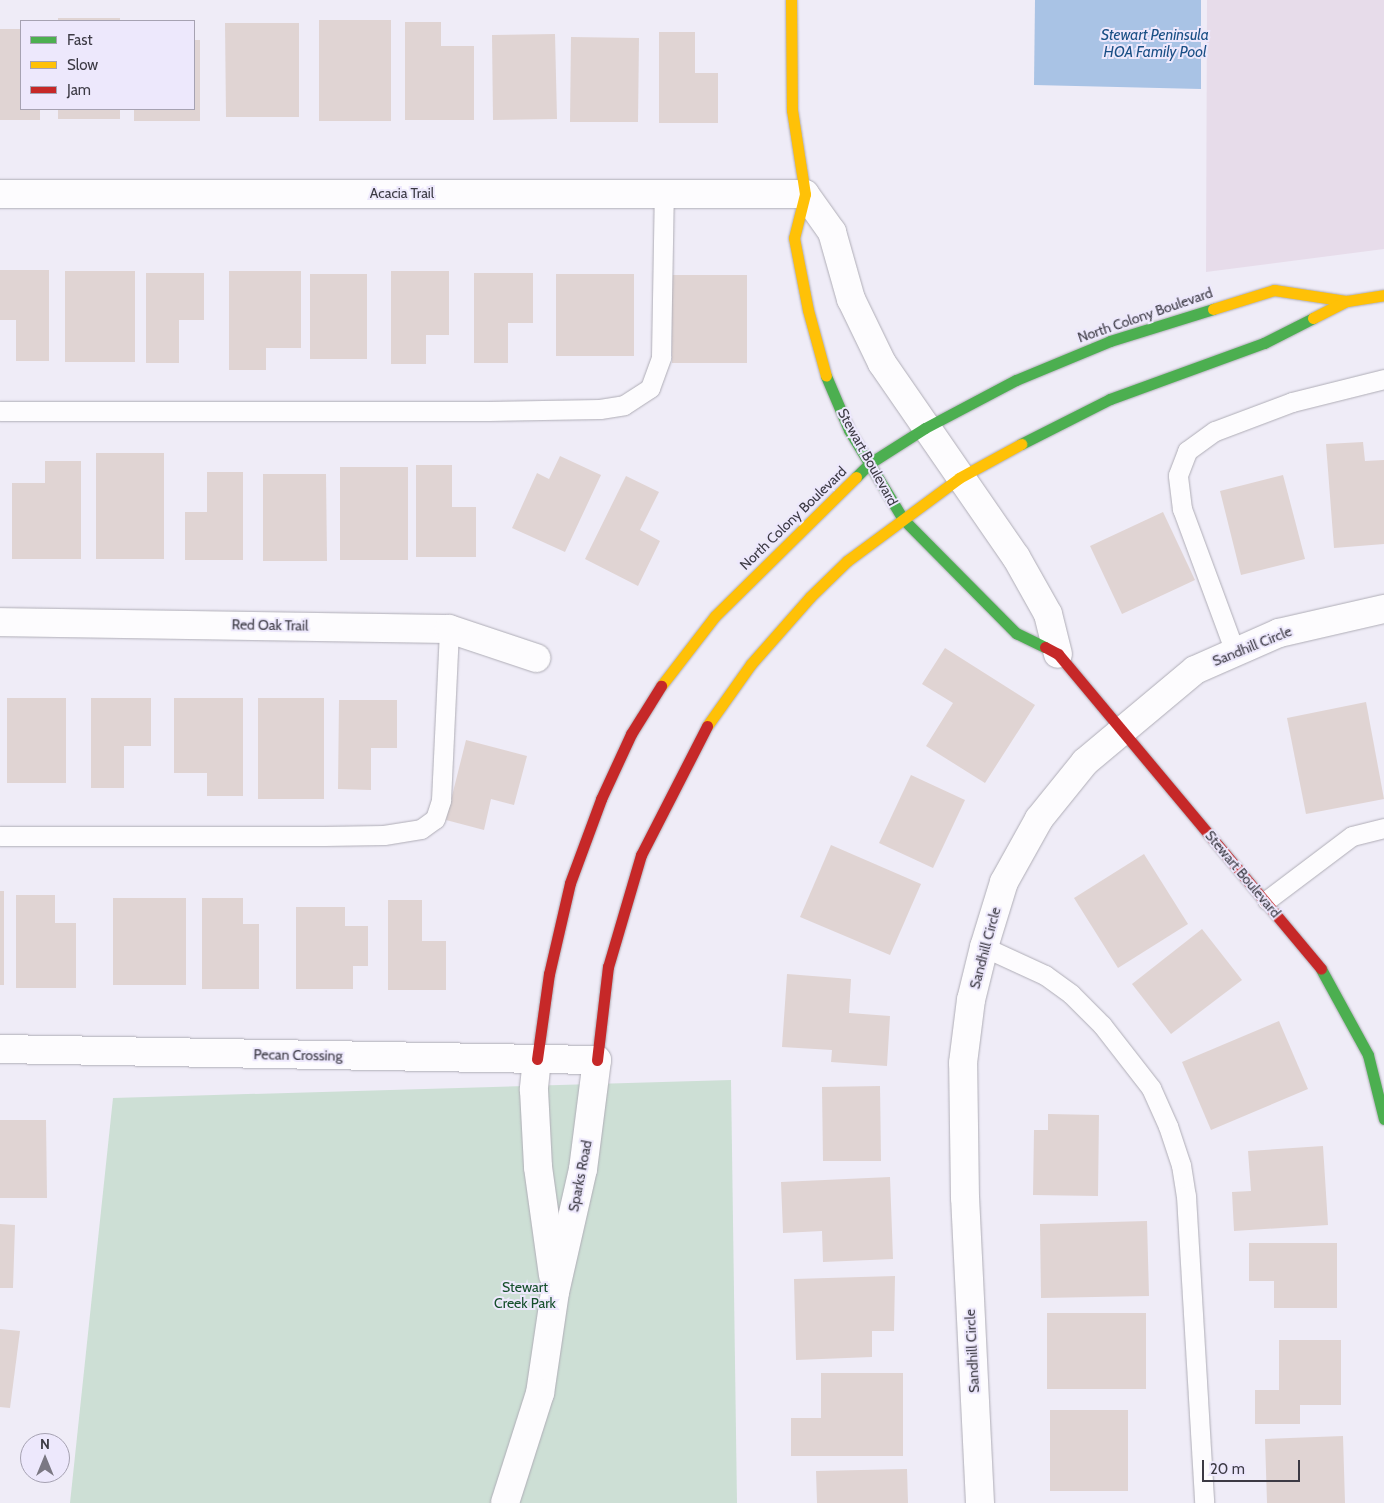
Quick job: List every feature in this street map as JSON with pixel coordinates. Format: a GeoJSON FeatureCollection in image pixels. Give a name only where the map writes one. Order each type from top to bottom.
{"type":"FeatureCollection","features":[{"type":"Feature","properties":{"kind":"main road","name":"Stewart Boulevard"},"geometry":{"type":"LineString","coordinates":[[791,0],[792,110],[804,194],[794,238],[808,310],[829,386],[850,430],[903,519],[1016,633],[1058,654],[1119,730],[1267,900],[1327,976],[1376,1054],[1384,1119]]}},
{"type":"Feature","properties":{"kind":"main road","name":"North Colony Boulevard"},"geometry":{"type":"LineString","coordinates":[[537,1059],[549,974],[570,883],[601,799],[632,734],[668,674],[715,616],[870,464],[926,428],[1016,380],[1110,340],[1274,290],[1347,301]]}},
{"type":"Feature","properties":{"kind":"main road","name":"North Colony Boulevard"},"geometry":{"type":"LineString","coordinates":[[597,1060],[608,967],[638,864],[671,789],[703,732],[750,664],[810,597],[847,561],[959,478],[1093,406],[1264,343],[1347,301],[1384,294]]}},
{"type":"Feature","properties":{"kind":"street","name":"Acacia Trail"},"geometry":{"type":"LineString","coordinates":[[0,194],[664,192],[804,194]]}},
{"type":"Feature","properties":{"kind":"street","name":"Stewart Boulevard"},"geometry":{"type":"LineString","coordinates":[[804,194],[832,232],[851,299],[882,363],[959,478],[1016,557],[1048,614],[1058,654]]}},
{"type":"Feature","properties":{"kind":"street","name":"Sandhill Circle"},"geometry":{"type":"LineString","coordinates":[[980,1503],[965,1208],[963,1063],[971,1000],[984,947],[1004,882],[1039,819],[1085,762],[1119,730],[1195,670],[1279,633],[1384,609]]}},
{"type":"Feature","properties":{"kind":"street","name":"Red Oak Trail"},"geometry":{"type":"LineString","coordinates":[[0,622],[449,629],[536,658]]}},
{"type":"Feature","properties":{"kind":"street","name":"Pecan Crossing"},"geometry":{"type":"LineString","coordinates":[[0,1049],[597,1060]]}},
{"type":"Feature","properties":{"kind":"street","name":"Sparks Road"},"geometry":{"type":"LineString","coordinates":[[537,1059],[534,1090],[538,1168],[555,1292]]}},
{"type":"Feature","properties":{"kind":"street","name":"Sparks Road"},"geometry":{"type":"LineString","coordinates":[[505,1503],[540,1393],[555,1292],[583,1168],[597,1060]]}},
{"type":"Feature","properties":{"kind":"lane"},"geometry":{"type":"LineString","coordinates":[[0,411],[488,411],[600,409],[624,405],[650,388],[661,357],[664,192]]}},
{"type":"Feature","properties":{"kind":"lane"},"geometry":{"type":"LineString","coordinates":[[1235,652],[1182,509],[1178,475],[1186,451],[1215,431],[1292,402],[1384,379]]}},
{"type":"Feature","properties":{"kind":"lane"},"geometry":{"type":"LineString","coordinates":[[0,836],[350,836],[384,835],[421,828],[435,819],[441,800],[449,629]]}},
{"type":"Feature","properties":{"kind":"lane"},"geometry":{"type":"LineString","coordinates":[[1267,900],[1352,836],[1384,828]]}},
{"type":"Feature","properties":{"kind":"lane"},"geometry":{"type":"LineString","coordinates":[[984,947],[1045,975],[1071,994],[1102,1025],[1151,1088],[1168,1126],[1181,1165],[1186,1196],[1204,1503]]}},
{"type":"Feature","properties":{"kind":"shaded area"},"geometry":{"type":"Polygon","coordinates":[[[1207,0],[1384,0],[1384,249],[1206,272],[1207,0]]]}},
{"type":"Feature","properties":{"kind":"green space","name":"Stewart Creek Park"},"geometry":{"type":"Polygon","coordinates":[[[731,1080],[737,1503],[70,1503],[113,1098],[731,1080]]]}},
{"type":"Feature","properties":{"kind":"water","name":"Stewart Peninsula HOA Family Pool"},"geometry":{"type":"Polygon","coordinates":[[[1035,0],[1201,0],[1201,89],[1034,85],[1035,0]]]}},
{"type":"Feature","properties":{"kind":"building"},"geometry":{"type":"Polygon","coordinates":[[[58,18],[120,18],[120,20],[58,20],[58,18]]]}},
{"type":"Feature","properties":{"kind":"building"},"geometry":{"type":"Polygon","coordinates":[[[319,20],[391,20],[391,121],[319,121],[319,20]]]}},
{"type":"Feature","properties":{"kind":"building"},"geometry":{"type":"Polygon","coordinates":[[[405,22],[441,22],[441,46],[474,46],[474,120],[405,120],[405,22]]]}},
{"type":"Feature","properties":{"kind":"building"},"geometry":{"type":"Polygon","coordinates":[[[225,23],[299,23],[299,117],[226,117],[225,23]]]}},
{"type":"Feature","properties":{"kind":"building"},"geometry":{"type":"Polygon","coordinates":[[[0,29],[20,29],[20,110],[40,110],[40,120],[0,120],[0,29]]]}},
{"type":"Feature","properties":{"kind":"building"},"geometry":{"type":"Polygon","coordinates":[[[659,32],[695,32],[695,73],[718,73],[718,123],[659,123],[659,32]]]}},
{"type":"Feature","properties":{"kind":"building"},"geometry":{"type":"Polygon","coordinates":[[[555,34],[557,119],[493,120],[492,35],[555,34]]]}},
{"type":"Feature","properties":{"kind":"building"},"geometry":{"type":"Polygon","coordinates":[[[571,37],[639,38],[638,122],[570,122],[571,37]]]}},
{"type":"Feature","properties":{"kind":"building"},"geometry":{"type":"Polygon","coordinates":[[[195,40],[200,40],[200,121],[134,121],[134,110],[195,110],[195,40]]]}},
{"type":"Feature","properties":{"kind":"building"},"geometry":{"type":"Polygon","coordinates":[[[58,110],[120,110],[120,119],[58,119],[58,110]]]}},
{"type":"Feature","properties":{"kind":"building"},"geometry":{"type":"Polygon","coordinates":[[[0,270],[49,270],[49,361],[16,361],[16,320],[0,320],[0,270]]]}},
{"type":"Feature","properties":{"kind":"building"},"geometry":{"type":"Polygon","coordinates":[[[65,271],[135,271],[135,362],[65,362],[65,271]]]}},
{"type":"Feature","properties":{"kind":"building"},"geometry":{"type":"Polygon","coordinates":[[[229,271],[301,271],[301,348],[266,348],[266,370],[229,370],[229,271]]]}},
{"type":"Feature","properties":{"kind":"building"},"geometry":{"type":"Polygon","coordinates":[[[391,271],[449,271],[449,335],[426,335],[426,364],[391,364],[391,271]]]}},
{"type":"Feature","properties":{"kind":"building"},"geometry":{"type":"Polygon","coordinates":[[[146,273],[204,273],[204,320],[179,320],[179,363],[146,363],[146,273]]]}},
{"type":"Feature","properties":{"kind":"building"},"geometry":{"type":"Polygon","coordinates":[[[474,273],[533,273],[533,323],[508,323],[508,363],[474,363],[474,273]]]}},
{"type":"Feature","properties":{"kind":"building"},"geometry":{"type":"Polygon","coordinates":[[[310,274],[367,274],[367,359],[310,359],[310,274]]]}},
{"type":"Feature","properties":{"kind":"building"},"geometry":{"type":"Polygon","coordinates":[[[556,274],[634,274],[634,356],[556,356],[556,274]]]}},
{"type":"Feature","properties":{"kind":"building"},"geometry":{"type":"Polygon","coordinates":[[[672,275],[747,275],[747,363],[672,363],[672,275]]]}},
{"type":"Feature","properties":{"kind":"building"},"geometry":{"type":"Polygon","coordinates":[[[1363,442],[1365,461],[1384,460],[1384,544],[1334,548],[1326,444],[1363,442]]]}},
{"type":"Feature","properties":{"kind":"building"},"geometry":{"type":"Polygon","coordinates":[[[96,453],[164,453],[164,559],[96,559],[96,453]]]}},
{"type":"Feature","properties":{"kind":"building"},"geometry":{"type":"Polygon","coordinates":[[[560,456],[601,475],[565,552],[512,528],[537,473],[549,479],[560,456]]]}},
{"type":"Feature","properties":{"kind":"building"},"geometry":{"type":"Polygon","coordinates":[[[45,461],[81,461],[81,559],[12,559],[12,483],[45,483],[45,461]]]}},
{"type":"Feature","properties":{"kind":"building"},"geometry":{"type":"Polygon","coordinates":[[[416,465],[452,465],[452,507],[476,507],[476,557],[416,557],[416,465]]]}},
{"type":"Feature","properties":{"kind":"building"},"geometry":{"type":"Polygon","coordinates":[[[340,467],[408,467],[408,560],[340,560],[340,467]]]}},
{"type":"Feature","properties":{"kind":"building"},"geometry":{"type":"Polygon","coordinates":[[[207,472],[243,472],[243,560],[185,560],[185,512],[207,512],[207,472]]]}},
{"type":"Feature","properties":{"kind":"building"},"geometry":{"type":"Polygon","coordinates":[[[263,474],[326,474],[327,561],[263,561],[263,474]]]}},
{"type":"Feature","properties":{"kind":"building"},"geometry":{"type":"Polygon","coordinates":[[[1283,475],[1305,559],[1241,575],[1220,491],[1283,475]]]}},
{"type":"Feature","properties":{"kind":"building"},"geometry":{"type":"Polygon","coordinates":[[[626,476],[659,492],[640,530],[660,541],[638,586],[585,559],[626,476]]]}},
{"type":"Feature","properties":{"kind":"building"},"geometry":{"type":"Polygon","coordinates":[[[1163,512],[1195,580],[1122,614],[1090,546],[1163,512]]]}},
{"type":"Feature","properties":{"kind":"building"},"geometry":{"type":"Polygon","coordinates":[[[945,648],[1035,705],[985,783],[926,746],[953,703],[922,684],[945,648]]]}},
{"type":"Feature","properties":{"kind":"building"},"geometry":{"type":"Polygon","coordinates":[[[7,698],[66,698],[66,783],[7,783],[7,698]]]}},
{"type":"Feature","properties":{"kind":"building"},"geometry":{"type":"Polygon","coordinates":[[[91,698],[151,698],[151,746],[124,746],[124,788],[91,788],[91,698]]]}},
{"type":"Feature","properties":{"kind":"building"},"geometry":{"type":"Polygon","coordinates":[[[174,698],[243,698],[243,796],[207,796],[207,773],[174,773],[174,698]]]}},
{"type":"Feature","properties":{"kind":"building"},"geometry":{"type":"Polygon","coordinates":[[[258,698],[324,698],[324,799],[258,799],[258,698]]]}},
{"type":"Feature","properties":{"kind":"building"},"geometry":{"type":"Polygon","coordinates":[[[339,700],[397,700],[397,748],[371,748],[371,790],[338,789],[339,700]]]}},
{"type":"Feature","properties":{"kind":"building"},"geometry":{"type":"Polygon","coordinates":[[[1366,702],[1384,799],[1306,814],[1287,718],[1366,702]]]}},
{"type":"Feature","properties":{"kind":"building"},"geometry":{"type":"Polygon","coordinates":[[[466,740],[527,756],[514,805],[491,799],[484,830],[446,820],[466,740]]]}},
{"type":"Feature","properties":{"kind":"building"},"geometry":{"type":"Polygon","coordinates":[[[911,775],[965,800],[933,868],[879,843],[911,775]]]}},
{"type":"Feature","properties":{"kind":"building"},"geometry":{"type":"Polygon","coordinates":[[[831,845],[921,884],[890,955],[800,917],[831,845]]]}},
{"type":"Feature","properties":{"kind":"building"},"geometry":{"type":"Polygon","coordinates":[[[1144,854],[1188,924],[1118,968],[1074,898],[1144,854]]]}},
{"type":"Feature","properties":{"kind":"building"},"geometry":{"type":"Polygon","coordinates":[[[0,891],[4,891],[4,985],[0,985],[0,891]]]}},
{"type":"Feature","properties":{"kind":"building"},"geometry":{"type":"Polygon","coordinates":[[[16,895],[55,895],[55,923],[76,923],[76,988],[16,988],[16,895]]]}},
{"type":"Feature","properties":{"kind":"building"},"geometry":{"type":"Polygon","coordinates":[[[113,898],[186,898],[186,985],[113,985],[113,898]]]}},
{"type":"Feature","properties":{"kind":"building"},"geometry":{"type":"Polygon","coordinates":[[[202,898],[243,898],[243,924],[259,924],[259,989],[202,989],[202,898]]]}},
{"type":"Feature","properties":{"kind":"building"},"geometry":{"type":"Polygon","coordinates":[[[388,900],[422,900],[422,941],[446,941],[446,990],[388,990],[388,900]]]}},
{"type":"Feature","properties":{"kind":"building"},"geometry":{"type":"Polygon","coordinates":[[[296,907],[345,907],[345,926],[368,926],[368,966],[353,966],[353,989],[296,989],[296,907]]]}},
{"type":"Feature","properties":{"kind":"building"},"geometry":{"type":"Polygon","coordinates":[[[1202,929],[1242,980],[1171,1034],[1132,984],[1202,929]]]}},
{"type":"Feature","properties":{"kind":"building"},"geometry":{"type":"Polygon","coordinates":[[[787,974],[851,979],[849,1013],[890,1016],[887,1066],[831,1062],[832,1050],[782,1047],[787,974]]]}},
{"type":"Feature","properties":{"kind":"building"},"geometry":{"type":"Polygon","coordinates":[[[1279,1021],[1308,1089],[1211,1130],[1182,1062],[1279,1021]]]}},
{"type":"Feature","properties":{"kind":"building"},"geometry":{"type":"Polygon","coordinates":[[[880,1086],[881,1161],[823,1161],[822,1087],[880,1086]]]}},
{"type":"Feature","properties":{"kind":"building"},"geometry":{"type":"Polygon","coordinates":[[[1048,1114],[1099,1115],[1098,1196],[1033,1195],[1034,1130],[1048,1130],[1048,1114]]]}},
{"type":"Feature","properties":{"kind":"building"},"geometry":{"type":"Polygon","coordinates":[[[0,1120],[46,1120],[47,1198],[0,1198],[0,1120]]]}},
{"type":"Feature","properties":{"kind":"building"},"geometry":{"type":"Polygon","coordinates":[[[1323,1146],[1328,1225],[1234,1231],[1232,1192],[1251,1191],[1248,1151],[1323,1146]]]}},
{"type":"Feature","properties":{"kind":"building"},"geometry":{"type":"Polygon","coordinates":[[[890,1177],[893,1259],[823,1262],[822,1231],[783,1233],[781,1182],[890,1177]]]}},
{"type":"Feature","properties":{"kind":"building"},"geometry":{"type":"Polygon","coordinates":[[[1147,1221],[1149,1296],[1041,1298],[1040,1224],[1147,1221]]]}},
{"type":"Feature","properties":{"kind":"building"},"geometry":{"type":"Polygon","coordinates":[[[0,1224],[15,1225],[13,1288],[0,1288],[0,1224]]]}},
{"type":"Feature","properties":{"kind":"building"},"geometry":{"type":"Polygon","coordinates":[[[1249,1243],[1337,1243],[1337,1308],[1274,1308],[1274,1281],[1249,1281],[1249,1243]]]}},
{"type":"Feature","properties":{"kind":"building"},"geometry":{"type":"Polygon","coordinates":[[[895,1276],[894,1331],[872,1331],[872,1357],[796,1360],[794,1279],[895,1276]]]}},
{"type":"Feature","properties":{"kind":"building"},"geometry":{"type":"Polygon","coordinates":[[[1047,1313],[1146,1313],[1146,1389],[1047,1389],[1047,1313]]]}},
{"type":"Feature","properties":{"kind":"building"},"geometry":{"type":"Polygon","coordinates":[[[0,1329],[20,1331],[10,1408],[0,1407],[0,1329]]]}},
{"type":"Feature","properties":{"kind":"building"},"geometry":{"type":"Polygon","coordinates":[[[1279,1340],[1341,1340],[1341,1405],[1300,1405],[1300,1424],[1255,1424],[1255,1390],[1279,1390],[1279,1340]]]}},
{"type":"Feature","properties":{"kind":"building"},"geometry":{"type":"Polygon","coordinates":[[[821,1373],[903,1373],[903,1456],[791,1456],[791,1418],[821,1418],[821,1373]]]}},
{"type":"Feature","properties":{"kind":"building"},"geometry":{"type":"Polygon","coordinates":[[[1050,1410],[1128,1410],[1128,1491],[1050,1491],[1050,1410]]]}},
{"type":"Feature","properties":{"kind":"building"},"geometry":{"type":"Polygon","coordinates":[[[1343,1436],[1345,1503],[1267,1503],[1265,1439],[1343,1436]]]}},
{"type":"Feature","properties":{"kind":"building"},"geometry":{"type":"Polygon","coordinates":[[[907,1469],[908,1503],[817,1503],[816,1471],[907,1469]]]}},
{"type":"Feature","properties":{"kind":"traffic: fast"},"geometry":{"type":"LineString","coordinates":[[856,477],[870,463],[925,428],[1016,380],[1110,341],[1213,309]]}},
{"type":"Feature","properties":{"kind":"traffic: fast"},"geometry":{"type":"LineString","coordinates":[[1021,444],[1110,399],[1264,343],[1313,318]]}},
{"type":"Feature","properties":{"kind":"traffic: fast"},"geometry":{"type":"LineString","coordinates":[[826,376],[849,430],[903,519],[1016,633],[1045,647]]}},
{"type":"Feature","properties":{"kind":"traffic: fast"},"geometry":{"type":"LineString","coordinates":[[1321,969],[1368,1055],[1384,1119]]}},
{"type":"Feature","properties":{"kind":"traffic: slow"},"geometry":{"type":"LineString","coordinates":[[791,0],[792,110],[805,194],[794,238],[808,310],[826,376]]}},
{"type":"Feature","properties":{"kind":"traffic: slow"},"geometry":{"type":"LineString","coordinates":[[1213,309],[1274,290],[1347,301]]}},
{"type":"Feature","properties":{"kind":"traffic: slow"},"geometry":{"type":"LineString","coordinates":[[1313,318],[1347,301],[1384,295]]}},
{"type":"Feature","properties":{"kind":"traffic: slow"},"geometry":{"type":"LineString","coordinates":[[707,726],[751,664],[810,597],[847,561],[959,478],[1021,444]]}},
{"type":"Feature","properties":{"kind":"traffic: slow"},"geometry":{"type":"LineString","coordinates":[[661,686],[715,616],[856,477]]}},
{"type":"Feature","properties":{"kind":"traffic: jam"},"geometry":{"type":"LineString","coordinates":[[1045,647],[1058,654],[1321,969]]}},
{"type":"Feature","properties":{"kind":"traffic: jam"},"geometry":{"type":"LineString","coordinates":[[537,1059],[549,974],[570,883],[601,799],[631,734],[661,686]]}},
{"type":"Feature","properties":{"kind":"traffic: jam"},"geometry":{"type":"LineString","coordinates":[[597,1060],[608,967],[641,855],[707,726]]}}]}
